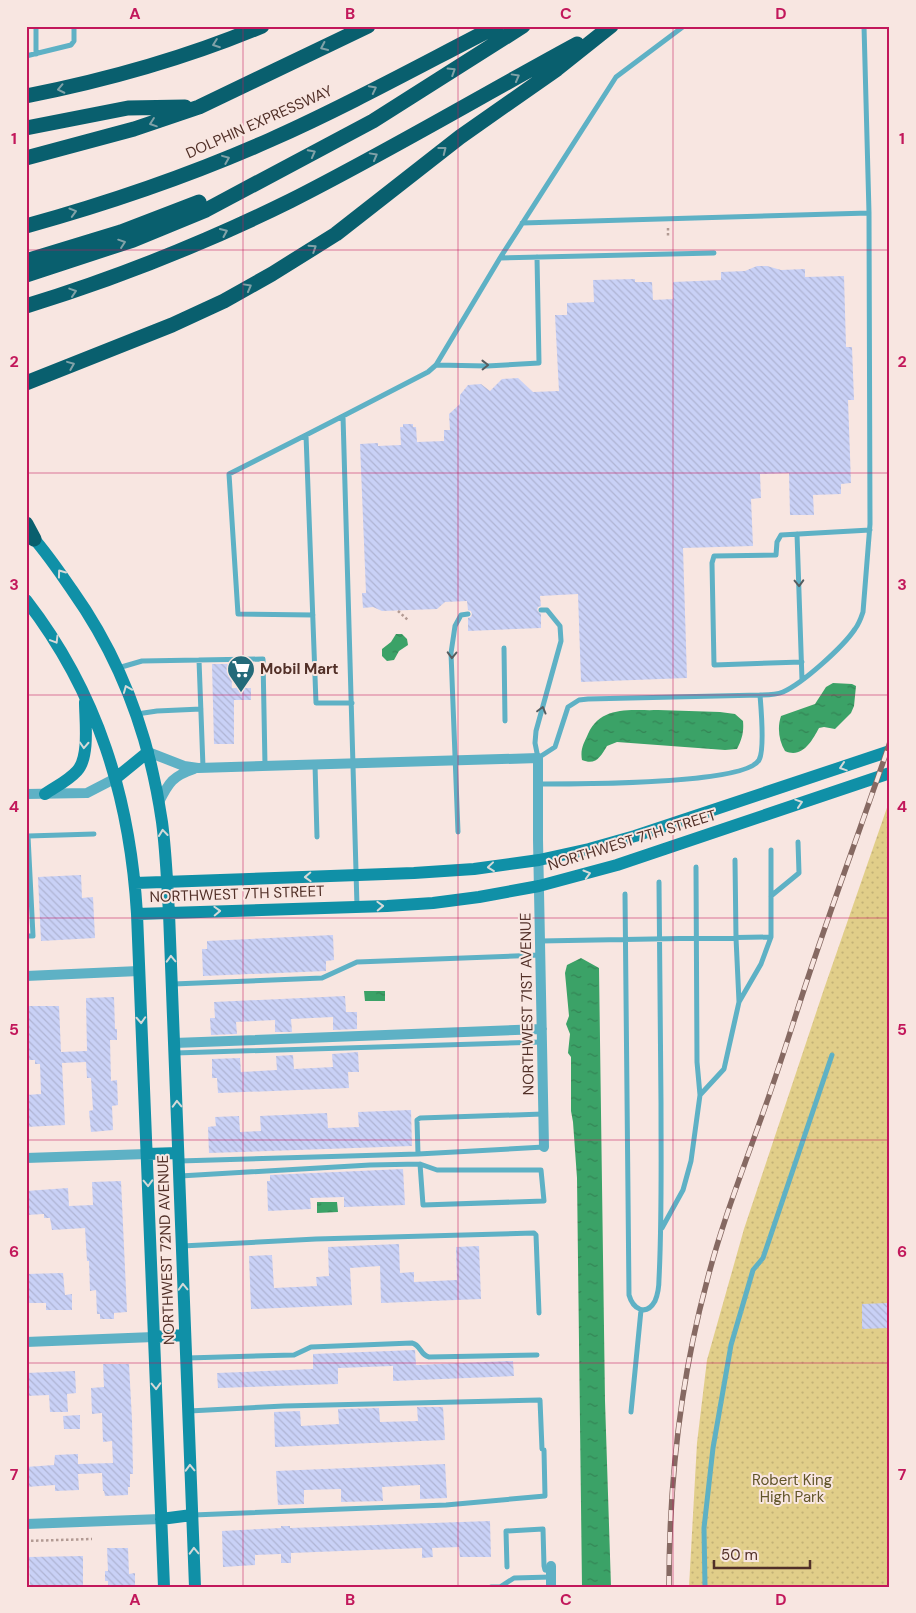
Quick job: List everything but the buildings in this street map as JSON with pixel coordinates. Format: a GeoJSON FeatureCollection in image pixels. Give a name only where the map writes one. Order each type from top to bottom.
{"type":"FeatureCollection","features":[{"type":"Feature","properties":{"kind":"highway"},"geometry":{"type":"LineString","coordinates":[[26,96],[84,84],[156,64],[200,50],[262,26]]}},
{"type":"Feature","properties":{"kind":"highway"},"geometry":{"type":"LineString","coordinates":[[26,158],[134,130],[199,107],[368,26]]}},
{"type":"Feature","properties":{"kind":"highway","name":"DOLPHIN EXPRESSWAY"},"geometry":{"type":"LineString","coordinates":[[26,226],[136,193],[238,154],[317,118],[497,26]]}},
{"type":"Feature","properties":{"kind":"highway"},"geometry":{"type":"LineString","coordinates":[[26,276],[133,240],[206,210],[373,121],[523,26]]}},
{"type":"Feature","properties":{"kind":"highway"},"geometry":{"type":"LineString","coordinates":[[26,306],[80,290],[133,270],[192,246],[290,201],[610,26]]}},
{"type":"Feature","properties":{"kind":"highway"},"geometry":{"type":"LineString","coordinates":[[26,383],[172,325],[272,274],[336,234],[460,137],[557,68],[610,26]]}},
{"type":"Feature","properties":{"kind":"highway"},"geometry":{"type":"LineString","coordinates":[[26,128],[128,108],[199,107]]}},
{"type":"Feature","properties":{"kind":"highway"},"geometry":{"type":"LineString","coordinates":[[26,261],[121,232],[269,176]]}},
{"type":"Feature","properties":{"kind":"highway"},"geometry":{"type":"LineString","coordinates":[[26,524],[30,535]]}},
{"type":"Feature","properties":{"kind":"main road","name":"NORTHWEST 72ND AVENUE"},"geometry":{"type":"LineString","coordinates":[[30,535],[86,609],[118,668],[137,714],[159,802],[169,913],[196,1587]]}},
{"type":"Feature","properties":{"kind":"main road","name":"NORTHWEST 72ND AVENUE"},"geometry":{"type":"LineString","coordinates":[[26,600],[48,628],[85,696],[116,778],[124,811],[135,883],[164,1587]]}},
{"type":"Feature","properties":{"kind":"main road"},"geometry":{"type":"LineString","coordinates":[[45,794],[69,778],[82,764],[85,696]]}},
{"type":"Feature","properties":{"kind":"main road","name":"NORTHWEST 7TH STREET"},"geometry":{"type":"LineString","coordinates":[[135,883],[474,869],[539,860],[635,836],[890,751]]}},
{"type":"Feature","properties":{"kind":"main road"},"geometry":{"type":"LineString","coordinates":[[116,778],[148,752]]}},
{"type":"Feature","properties":{"kind":"main road","name":"NORTHWEST 7TH STREET"},"geometry":{"type":"LineString","coordinates":[[137,914],[433,903],[540,886],[617,865],[890,773]]}},
{"type":"Feature","properties":{"kind":"main road"},"geometry":{"type":"LineString","coordinates":[[147,1154],[179,1157]]}},
{"type":"Feature","properties":{"kind":"main road"},"geometry":{"type":"LineString","coordinates":[[154,1337],[185,1336]]}},
{"type":"Feature","properties":{"kind":"main road"},"geometry":{"type":"LineString","coordinates":[[161,1519],[192,1515]]}},
{"type":"Feature","properties":{"kind":"street"},"geometry":{"type":"LineString","coordinates":[[148,752],[184,766],[200,768],[538,758]]}},
{"type":"Feature","properties":{"kind":"street","name":"NORTHWEST 71ST AVENUE"},"geometry":{"type":"LineString","coordinates":[[538,758],[544,1147]]}},
{"type":"Feature","properties":{"kind":"street"},"geometry":{"type":"LineString","coordinates":[[159,802],[171,780],[183,773],[200,768]]}},
{"type":"Feature","properties":{"kind":"street"},"geometry":{"type":"LineString","coordinates":[[26,794],[87,793],[116,778]]}},
{"type":"Feature","properties":{"kind":"street"},"geometry":{"type":"LineString","coordinates":[[26,976],[139,971]]}},
{"type":"Feature","properties":{"kind":"street"},"geometry":{"type":"LineString","coordinates":[[174,1048],[542,1029]]}},
{"type":"Feature","properties":{"kind":"street"},"geometry":{"type":"LineString","coordinates":[[26,1158],[147,1154]]}},
{"type":"Feature","properties":{"kind":"street"},"geometry":{"type":"LineString","coordinates":[[26,1342],[154,1337]]}},
{"type":"Feature","properties":{"kind":"street"},"geometry":{"type":"LineString","coordinates":[[26,1524],[161,1519]]}},
{"type":"Feature","properties":{"kind":"lane"},"geometry":{"type":"LineString","coordinates":[[36,26],[36,54]]}},
{"type":"Feature","properties":{"kind":"lane"},"geometry":{"type":"LineString","coordinates":[[26,56],[71,45],[74,41],[74,26]]}},
{"type":"Feature","properties":{"kind":"lane"},"geometry":{"type":"LineString","coordinates":[[313,615],[238,614],[229,474],[428,372],[436,365],[444,355],[500,258],[616,77],[684,26]]}},
{"type":"Feature","properties":{"kind":"lane"},"geometry":{"type":"LineString","coordinates":[[541,610],[547,610],[560,626],[561,641],[536,731],[535,743],[538,758],[555,747],[568,707],[580,700],[781,693],[802,680],[842,646],[860,621],[864,601],[870,530],[868,213],[864,26]]}},
{"type":"Feature","properties":{"kind":"lane"},"geometry":{"type":"LineString","coordinates":[[522,223],[868,213]]}},
{"type":"Feature","properties":{"kind":"lane"},"geometry":{"type":"LineString","coordinates":[[500,258],[714,253]]}},
{"type":"Feature","properties":{"kind":"lane"},"geometry":{"type":"LineString","coordinates":[[436,365],[487,366],[539,363],[537,257]]}},
{"type":"Feature","properties":{"kind":"lane"},"geometry":{"type":"LineString","coordinates":[[343,416],[357,907]]}},
{"type":"Feature","properties":{"kind":"lane"},"geometry":{"type":"LineString","coordinates":[[306,435],[316,703],[352,703]]}},
{"type":"Feature","properties":{"kind":"lane"},"geometry":{"type":"LineString","coordinates":[[802,662],[714,665],[712,562],[714,556],[776,555],[777,542],[781,535],[870,530]]}},
{"type":"Feature","properties":{"kind":"lane"},"geometry":{"type":"LineString","coordinates":[[797,534],[802,680]]}},
{"type":"Feature","properties":{"kind":"lane"},"geometry":{"type":"LineString","coordinates":[[458,832],[451,653],[455,626],[461,615],[468,614]]}},
{"type":"Feature","properties":{"kind":"lane"},"geometry":{"type":"LineString","coordinates":[[504,648],[506,720]]}},
{"type":"Feature","properties":{"kind":"lane"},"geometry":{"type":"LineString","coordinates":[[199,660],[200,768]]}},
{"type":"Feature","properties":{"kind":"lane"},"geometry":{"type":"LineString","coordinates":[[118,668],[142,661],[263,660],[265,765]]}},
{"type":"Feature","properties":{"kind":"lane"},"geometry":{"type":"LineString","coordinates":[[538,784],[698,778],[730,773],[752,766],[758,762],[762,752],[760,695]]}},
{"type":"Feature","properties":{"kind":"lane"},"geometry":{"type":"LineString","coordinates":[[137,714],[200,709]]}},
{"type":"Feature","properties":{"kind":"lane"},"geometry":{"type":"LineString","coordinates":[[315,764],[317,837]]}},
{"type":"Feature","properties":{"kind":"lane"},"geometry":{"type":"LineString","coordinates":[[26,936],[33,936],[27,836],[94,834]]}},
{"type":"Feature","properties":{"kind":"lane"},"geometry":{"type":"LineString","coordinates":[[771,896],[799,873],[798,842]]}},
{"type":"Feature","properties":{"kind":"lane"},"geometry":{"type":"LineString","coordinates":[[739,1002],[761,964],[771,937],[771,850]]}},
{"type":"Feature","properties":{"kind":"lane"},"geometry":{"type":"LineString","coordinates":[[700,1095],[724,1069],[739,1002],[735,860]]}},
{"type":"Feature","properties":{"kind":"lane"},"geometry":{"type":"LineString","coordinates":[[662,1228],[682,1190],[687,1175],[691,1160],[700,1095],[697,1062],[696,867]]}},
{"type":"Feature","properties":{"kind":"lane"},"geometry":{"type":"LineString","coordinates":[[625,894],[629,1294],[635,1308],[641,1310],[646,1309],[654,1302],[658,1290],[662,1228],[659,882]]}},
{"type":"Feature","properties":{"kind":"lane"},"geometry":{"type":"LineString","coordinates":[[540,941],[771,937]]}},
{"type":"Feature","properties":{"kind":"lane"},"geometry":{"type":"LineString","coordinates":[[172,984],[322,978],[357,962],[541,955]]}},
{"type":"Feature","properties":{"kind":"lane"},"geometry":{"type":"LineString","coordinates":[[174,1048],[542,1042]]}},
{"type":"Feature","properties":{"kind":"lane"},"geometry":{"type":"LineString","coordinates":[[705,1587],[704,1528],[713,1448],[732,1345],[753,1270],[763,1258],[832,1056]]}},
{"type":"Feature","properties":{"kind":"lane"},"geometry":{"type":"LineString","coordinates":[[418,1154],[417,1120],[420,1118],[544,1114]]}},
{"type":"Feature","properties":{"kind":"lane"},"geometry":{"type":"LineString","coordinates":[[179,1157],[418,1154],[544,1147]]}},
{"type":"Feature","properties":{"kind":"lane"},"geometry":{"type":"LineString","coordinates":[[179,1176],[420,1164],[437,1170],[541,1170],[544,1201],[423,1205],[420,1164]]}},
{"type":"Feature","properties":{"kind":"lane"},"geometry":{"type":"LineString","coordinates":[[182,1246],[316,1239],[534,1233],[536,1235],[539,1313]]}},
{"type":"Feature","properties":{"kind":"lane"},"geometry":{"type":"LineString","coordinates":[[631,1412],[641,1310]]}},
{"type":"Feature","properties":{"kind":"lane"},"geometry":{"type":"LineString","coordinates":[[186,1358],[294,1355],[311,1347],[412,1342],[418,1346],[422,1354],[429,1357],[537,1355]]}},
{"type":"Feature","properties":{"kind":"lane"},"geometry":{"type":"LineString","coordinates":[[188,1411],[284,1406],[540,1400],[545,1496],[446,1505],[192,1515]]}},
{"type":"Feature","properties":{"kind":"lane"},"geometry":{"type":"LineString","coordinates":[[507,1567],[506,1531],[543,1530],[544,1566],[545,1570],[551,1575]]}},
{"type":"Feature","properties":{"kind":"lane"},"geometry":{"type":"LineString","coordinates":[[491,1587],[500,1586],[514,1578],[551,1575]]}},
{"type":"Feature","properties":{"kind":"path"},"geometry":{"type":"LineString","coordinates":[[398,611],[409,621]]}},
{"type":"Feature","properties":{"kind":"path"},"geometry":{"type":"LineString","coordinates":[[26,1541],[92,1538]]}},
{"type":"Feature","properties":{"kind":"green space","name":"Robert King High Park"},"geometry":{"type":"Polygon","coordinates":[[[890,799],[890,1587],[689,1587],[697,1443],[707,1360],[744,1229],[890,799]]]}},
{"type":"Feature","properties":{"kind":"water"},"geometry":{"type":"Polygon","coordinates":[[[396,634],[402,634],[407,639],[408,645],[399,651],[394,660],[387,661],[382,656],[382,649],[391,642],[396,634]]]}},
{"type":"Feature","properties":{"kind":"water"},"geometry":{"type":"Polygon","coordinates":[[[833,683],[856,686],[854,706],[851,713],[835,729],[819,728],[810,743],[801,751],[791,753],[785,751],[779,734],[781,716],[815,704],[826,687],[833,683]]]}},
{"type":"Feature","properties":{"kind":"water"},"geometry":{"type":"Polygon","coordinates":[[[658,710],[735,714],[743,721],[743,732],[737,749],[725,750],[617,742],[607,746],[598,759],[591,762],[582,760],[582,749],[585,740],[594,725],[601,718],[618,711],[658,710]]]}},
{"type":"Feature","properties":{"kind":"water"},"geometry":{"type":"Polygon","coordinates":[[[581,958],[599,968],[605,1401],[611,1587],[582,1587],[577,1178],[571,1111],[571,1057],[568,1053],[570,1034],[566,1024],[569,1016],[565,973],[567,965],[581,958]]]}},
{"type":"Feature","properties":{"kind":"water"},"geometry":{"type":"Polygon","coordinates":[[[364,991],[385,991],[385,1001],[365,1001],[364,991]]]}},
{"type":"Feature","properties":{"kind":"water"},"geometry":{"type":"Polygon","coordinates":[[[317,1202],[337,1202],[338,1212],[317,1213],[317,1202]]]}},
{"type":"Feature","properties":{"kind":"railway"},"geometry":{"type":"LineString","coordinates":[[669,1587],[671,1510],[678,1433],[690,1357],[707,1281],[730,1207],[765,1109],[825,927],[890,742]]}},
{"type":"Feature","properties":{"kind":"place","name":"Mobil Mart"},"geometry":{"type":"Point","coordinates":[241,693]}}]}
